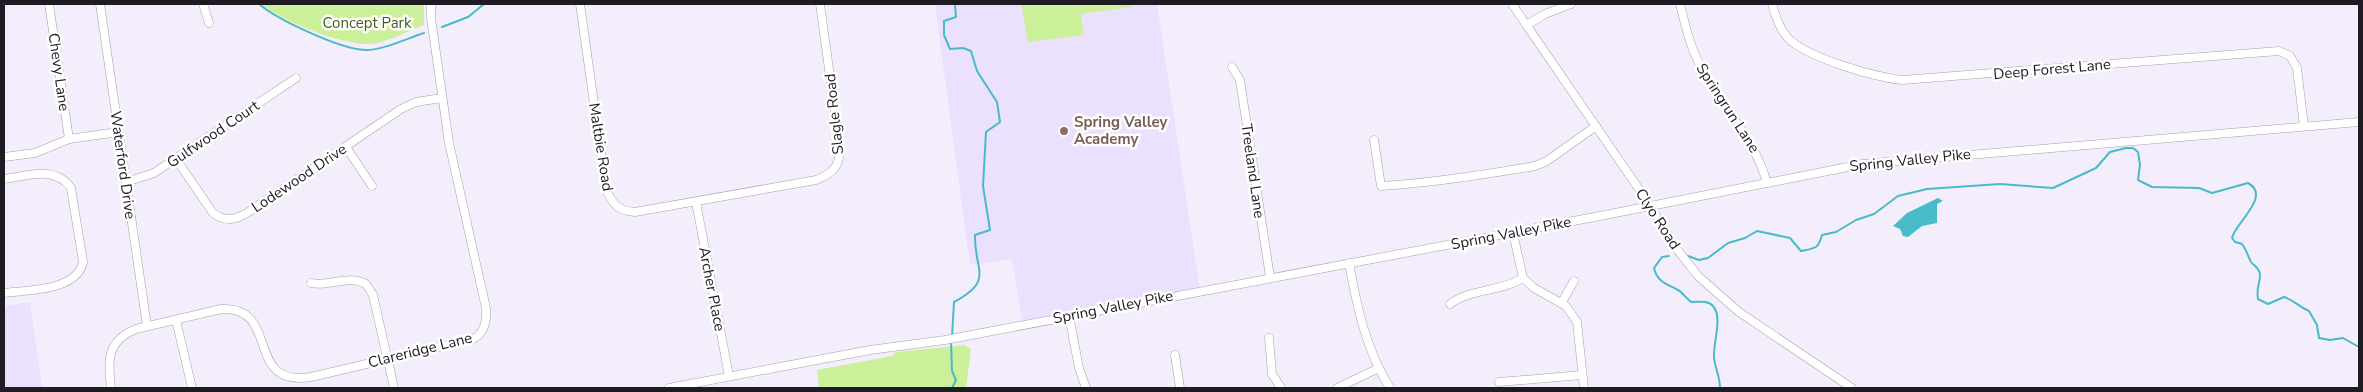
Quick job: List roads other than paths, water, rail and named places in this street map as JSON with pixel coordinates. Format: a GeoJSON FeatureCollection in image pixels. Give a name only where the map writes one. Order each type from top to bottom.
{"type":"FeatureCollection","features":[{"type":"Feature","properties":{"kind":"street","name":"Chevy Lane"},"geometry":{"type":"LineString","coordinates":[[49,4],[69,140]]}},
{"type":"Feature","properties":{"kind":"street","name":"Waterford Drive"},"geometry":{"type":"LineString","coordinates":[[100,4],[147,326]]}},
{"type":"Feature","properties":{"kind":"street"},"geometry":{"type":"LineString","coordinates":[[203,4],[208,13],[209,22]]}},
{"type":"Feature","properties":{"kind":"street","name":"Clareridge Lane"},"geometry":{"type":"LineString","coordinates":[[111,388],[108,362],[115,344],[124,334],[147,326],[221,309],[241,312],[251,319],[258,329],[270,363],[278,372],[290,377],[311,377],[473,339],[481,333],[486,322],[486,308],[457,184],[442,98],[431,18],[431,4]]}},
{"type":"Feature","properties":{"kind":"street","name":"Maltbie Road"},"geometry":{"type":"LineString","coordinates":[[580,4],[606,188],[611,200],[619,208],[635,212],[696,202]]}},
{"type":"Feature","properties":{"kind":"street","name":"Slagle Road"},"geometry":{"type":"LineString","coordinates":[[696,202],[816,180],[829,174],[837,166],[840,149],[820,4]]}},
{"type":"Feature","properties":{"kind":"street","name":"Clyo Road"},"geometry":{"type":"LineString","coordinates":[[1512,4],[1688,265],[1714,292],[1738,312],[1852,388]]}},
{"type":"Feature","properties":{"kind":"street"},"geometry":{"type":"LineString","coordinates":[[1527,25],[1545,14],[1571,4]]}},
{"type":"Feature","properties":{"kind":"street","name":"Springrun Lane"},"geometry":{"type":"LineString","coordinates":[[1680,4],[1698,62],[1754,148],[1762,163],[1767,183]]}},
{"type":"Feature","properties":{"kind":"street","name":"Deep Forest Lane"},"geometry":{"type":"LineString","coordinates":[[1772,4],[1776,20],[1783,32],[1800,48],[1879,77],[1902,80],[1965,77],[2279,51],[2290,56],[2298,68],[2304,126]]}},
{"type":"Feature","properties":{"kind":"street","name":"Treeland Lane"},"geometry":{"type":"LineString","coordinates":[[1232,66],[1240,80],[1270,277]]}},
{"type":"Feature","properties":{"kind":"street","name":"Gulfwood Court"},"geometry":{"type":"LineString","coordinates":[[126,182],[147,177],[296,78]]}},
{"type":"Feature","properties":{"kind":"street","name":"Lodewood Drive"},"geometry":{"type":"LineString","coordinates":[[176,159],[213,213],[229,220],[247,213],[408,105],[442,98]]}},
{"type":"Feature","properties":{"kind":"street","name":"Spring Valley Pike"},"geometry":{"type":"LineString","coordinates":[[670,388],[870,350],[945,340],[1270,277],[1513,233],[1835,169],[1891,161],[2359,122]]}},
{"type":"Feature","properties":{"kind":"street"},"geometry":{"type":"LineString","coordinates":[[1374,140],[1381,186],[1416,184],[1453,181],[1535,166],[1547,162],[1596,126]]}},
{"type":"Feature","properties":{"kind":"street"},"geometry":{"type":"LineString","coordinates":[[4,157],[35,153],[69,140],[118,132]]}},
{"type":"Feature","properties":{"kind":"street"},"geometry":{"type":"LineString","coordinates":[[346,147],[372,186]]}},
{"type":"Feature","properties":{"kind":"street"},"geometry":{"type":"LineString","coordinates":[[4,179],[45,173],[55,175],[66,181],[71,188],[82,262],[81,271],[73,280],[63,284],[4,293]]}},
{"type":"Feature","properties":{"kind":"street","name":"Archer Place"},"geometry":{"type":"LineString","coordinates":[[696,202],[729,376]]}},
{"type":"Feature","properties":{"kind":"street"},"geometry":{"type":"LineString","coordinates":[[1513,233],[1524,278],[1534,288],[1562,302],[1570,310],[1577,322],[1584,388]]}},
{"type":"Feature","properties":{"kind":"street"},"geometry":{"type":"LineString","coordinates":[[1349,263],[1361,323],[1379,368],[1390,388]]}},
{"type":"Feature","properties":{"kind":"street"},"geometry":{"type":"LineString","coordinates":[[1450,304],[1463,296],[1506,287],[1524,278]]}},
{"type":"Feature","properties":{"kind":"street"},"geometry":{"type":"LineString","coordinates":[[311,283],[328,284],[357,280],[366,284],[373,295],[394,388]]}},
{"type":"Feature","properties":{"kind":"street"},"geometry":{"type":"LineString","coordinates":[[1562,302],[1574,281]]}},
{"type":"Feature","properties":{"kind":"street"},"geometry":{"type":"LineString","coordinates":[[1069,316],[1079,368],[1086,388]]}},
{"type":"Feature","properties":{"kind":"street"},"geometry":{"type":"LineString","coordinates":[[176,320],[192,388]]}},
{"type":"Feature","properties":{"kind":"street"},"geometry":{"type":"LineString","coordinates":[[1269,338],[1272,374],[1281,388]]}},
{"type":"Feature","properties":{"kind":"street"},"geometry":{"type":"LineString","coordinates":[[1175,355],[1180,388]]}},
{"type":"Feature","properties":{"kind":"street"},"geometry":{"type":"LineString","coordinates":[[1337,388],[1379,368]]}},
{"type":"Feature","properties":{"kind":"street"},"geometry":{"type":"LineString","coordinates":[[1499,382],[1582,375]]}},
{"type":"Feature","properties":{"kind":"water"},"geometry":{"type":"Polygon","coordinates":[[[1938,198],[1943,201],[1937,204],[1937,223],[1922,226],[1908,237],[1903,236],[1900,229],[1893,226],[1907,213],[1938,198]]]}},
{"type":"Feature","properties":{"kind":"waterway"},"geometry":{"type":"LineString","coordinates":[[259,4],[280,18],[310,33],[341,45],[365,50],[394,44],[424,33]]}},
{"type":"Feature","properties":{"kind":"waterway"},"geometry":{"type":"LineString","coordinates":[[442,27],[468,17],[484,4]]}},
{"type":"Feature","properties":{"kind":"waterway"},"geometry":{"type":"LineString","coordinates":[[952,337],[954,302],[974,287],[980,274],[975,247],[975,235],[990,230],[983,186],[986,132],[1000,122],[997,102],[977,71],[971,51],[963,48],[950,49],[944,35],[944,21],[956,17],[955,4]]}},
{"type":"Feature","properties":{"kind":"waterway"},"geometry":{"type":"LineString","coordinates":[[1688,256],[1699,260],[1708,258],[1728,243],[1745,238],[1757,231],[1790,238],[1801,251],[1810,249],[1818,245],[1822,235],[1836,232],[1856,220],[1874,214],[1898,196],[1927,189],[2000,184],[2053,188],[2096,168],[2110,152],[2133,148],[2138,152],[2140,165],[2138,180],[2152,187],[2199,188],[2212,193],[2248,183],[2254,188],[2256,195],[2254,202],[2232,238],[2235,242],[2242,244],[2251,262],[2259,271],[2258,299],[2268,304],[2284,297],[2288,298],[2309,311],[2317,325],[2319,338],[2330,340],[2343,338],[2359,347]]}},
{"type":"Feature","properties":{"kind":"waterway"},"geometry":{"type":"LineString","coordinates":[[1669,256],[1662,257],[1654,268],[1660,280],[1680,291],[1691,302],[1708,303],[1716,311],[1717,323],[1714,357],[1720,388]]}},
{"type":"Feature","properties":{"kind":"waterway"},"geometry":{"type":"LineString","coordinates":[[951,341],[952,371],[956,380],[952,388]]}},
{"type":"Feature","properties":{"kind":"place","name":"Spring Valley Academy"},"geometry":{"type":"Point","coordinates":[1064,131]}},
{"type":"Feature","properties":{"kind":"park label","name":"Concept Park"},"geometry":{"type":"Point","coordinates":[367,23]}}]}
